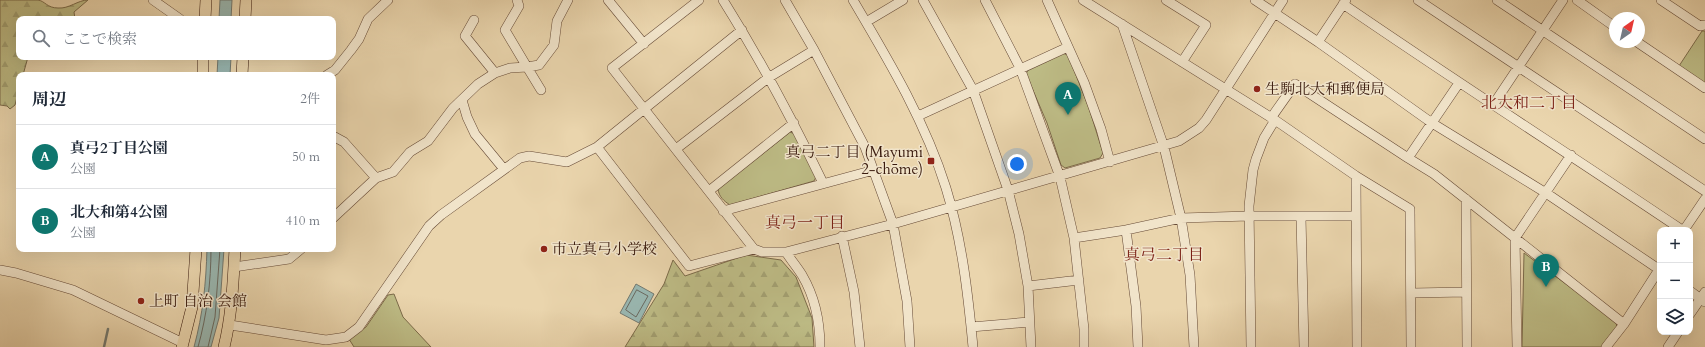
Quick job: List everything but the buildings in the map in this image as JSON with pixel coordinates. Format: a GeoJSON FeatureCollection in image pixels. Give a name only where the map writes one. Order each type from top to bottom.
{"type":"FeatureCollection","features":[{"type":"Feature","properties":{"kind":"main road"},"geometry":{"type":"LineString","coordinates":[[205,16],[206,0]]}},
{"type":"Feature","properties":{"kind":"main road"},"geometry":{"type":"LineString","coordinates":[[245,16],[246,0]]}},
{"type":"Feature","properties":{"kind":"main road"},"geometry":{"type":"LineString","coordinates":[[203,72],[204,60]]}},
{"type":"Feature","properties":{"kind":"main road"},"geometry":{"type":"LineString","coordinates":[[242,72],[243,60]]}},
{"type":"Feature","properties":{"kind":"main road"},"geometry":{"type":"LineString","coordinates":[[183,345],[192,308],[196,252]]}},
{"type":"Feature","properties":{"kind":"main road"},"geometry":{"type":"LineString","coordinates":[[224,347],[230,325],[235,252]]}},
{"type":"Feature","properties":{"kind":"street"},"geometry":{"type":"LineString","coordinates":[[153,0],[176,16]]}},
{"type":"Feature","properties":{"kind":"street"},"geometry":{"type":"LineString","coordinates":[[332,72],[359,39],[368,19],[388,0]]}},
{"type":"Feature","properties":{"kind":"street"},"geometry":{"type":"LineString","coordinates":[[517,0],[519,6],[504,30],[541,90]]}},
{"type":"Feature","properties":{"kind":"street"},"geometry":{"type":"LineString","coordinates":[[336,215],[376,178],[393,172],[410,152],[428,141],[453,108],[478,84],[495,73],[510,68],[539,65],[549,53],[556,38],[557,20],[568,0]]}},
{"type":"Feature","properties":{"kind":"street"},"geometry":{"type":"LineString","coordinates":[[608,0],[644,44]]}},
{"type":"Feature","properties":{"kind":"street"},"geometry":{"type":"LineString","coordinates":[[698,0],[612,68],[709,191],[723,211],[754,249],[762,252],[786,252],[842,236],[894,224],[1008,190],[1060,177],[1164,147],[1179,141],[1199,128],[1283,0]]}},
{"type":"Feature","properties":{"kind":"street"},"geometry":{"type":"LineString","coordinates":[[724,0],[794,123],[823,183]]}},
{"type":"Feature","properties":{"kind":"street"},"geometry":{"type":"LineString","coordinates":[[785,0],[814,50],[865,147],[894,224],[907,301],[910,347]]}},
{"type":"Feature","properties":{"kind":"street"},"geometry":{"type":"LineString","coordinates":[[853,0],[897,75],[918,116],[938,165],[951,207],[964,266],[973,347]]}},
{"type":"Feature","properties":{"kind":"street"},"geometry":{"type":"LineString","coordinates":[[866,22],[903,0]]}},
{"type":"Feature","properties":{"kind":"street"},"geometry":{"type":"LineString","coordinates":[[923,0],[972,90],[1008,190],[1019,234],[1028,286],[1031,347]]}},
{"type":"Feature","properties":{"kind":"street"},"geometry":{"type":"LineString","coordinates":[[985,0],[1020,68],[1060,177],[1074,238],[1084,347]]}},
{"type":"Feature","properties":{"kind":"street"},"geometry":{"type":"LineString","coordinates":[[1047,0],[1084,82],[1101,128],[1110,162]]}},
{"type":"Feature","properties":{"kind":"street"},"geometry":{"type":"LineString","coordinates":[[1083,0],[1273,119],[1356,176],[1410,209],[1412,294],[1411,347]]}},
{"type":"Feature","properties":{"kind":"street"},"geometry":{"type":"LineString","coordinates":[[1166,0],[1206,25],[1182,62]]}},
{"type":"Feature","properties":{"kind":"street"},"geometry":{"type":"LineString","coordinates":[[1255,0],[1318,42],[1432,123],[1546,193],[1657,267]]}},
{"type":"Feature","properties":{"kind":"street"},"geometry":{"type":"LineString","coordinates":[[1418,0],[1705,191]]}},
{"type":"Feature","properties":{"kind":"street"},"geometry":{"type":"LineString","coordinates":[[1497,0],[1705,139]]}},
{"type":"Feature","properties":{"kind":"street"},"geometry":{"type":"LineString","coordinates":[[1493,105],[1563,0]]}},
{"type":"Feature","properties":{"kind":"street"},"geometry":{"type":"LineString","coordinates":[[1577,0],[1609,23]]}},
{"type":"Feature","properties":{"kind":"street"},"geometry":{"type":"LineString","coordinates":[[1661,0],[1700,26],[1705,25]]}},
{"type":"Feature","properties":{"kind":"street"},"geometry":{"type":"LineString","coordinates":[[1318,42],[1345,2],[1458,83],[1571,155],[1679,227]]}},
{"type":"Feature","properties":{"kind":"street"},"geometry":{"type":"LineString","coordinates":[[474,20],[465,36],[495,73]]}},
{"type":"Feature","properties":{"kind":"street"},"geometry":{"type":"LineString","coordinates":[[1122,24],[1164,147],[1181,218],[1190,275],[1194,347]]}},
{"type":"Feature","properties":{"kind":"street"},"geometry":{"type":"LineString","coordinates":[[230,325],[326,344],[346,337],[359,327],[429,226],[441,215],[503,168],[520,158],[529,156],[567,162],[597,147],[742,30]]}},
{"type":"Feature","properties":{"kind":"street"},"geometry":{"type":"LineString","coordinates":[[918,116],[1068,47]]}},
{"type":"Feature","properties":{"kind":"street"},"geometry":{"type":"LineString","coordinates":[[1645,47],[1705,88]]}},
{"type":"Feature","properties":{"kind":"street"},"geometry":{"type":"LineString","coordinates":[[676,149],[768,78],[814,50]]}},
{"type":"Feature","properties":{"kind":"street"},"geometry":{"type":"LineString","coordinates":[[1408,158],[1458,83]]}},
{"type":"Feature","properties":{"kind":"street"},"geometry":{"type":"LineString","coordinates":[[1251,347],[1249,216],[1253,170],[1264,138],[1273,119],[1295,84],[1434,174],[1624,324]]}},
{"type":"Feature","properties":{"kind":"street"},"geometry":{"type":"LineString","coordinates":[[462,100],[467,117],[475,134],[503,168]]}},
{"type":"Feature","properties":{"kind":"street"},"geometry":{"type":"LineString","coordinates":[[709,191],[794,123]]}},
{"type":"Feature","properties":{"kind":"street"},"geometry":{"type":"LineString","coordinates":[[336,138],[344,142],[376,178]]}},
{"type":"Feature","properties":{"kind":"street"},"geometry":{"type":"LineString","coordinates":[[597,147],[689,266],[754,249]]}},
{"type":"Feature","properties":{"kind":"street"},"geometry":{"type":"LineString","coordinates":[[1517,347],[1516,238],[1571,155]]}},
{"type":"Feature","properties":{"kind":"street"},"geometry":{"type":"LineString","coordinates":[[723,211],[874,170]]}},
{"type":"Feature","properties":{"kind":"street"},"geometry":{"type":"LineString","coordinates":[[1356,176],[1357,347]]}},
{"type":"Feature","properties":{"kind":"street"},"geometry":{"type":"LineString","coordinates":[[1685,227],[1705,199]]}},
{"type":"Feature","properties":{"kind":"street"},"geometry":{"type":"LineString","coordinates":[[1466,200],[1467,347]]}},
{"type":"Feature","properties":{"kind":"street"},"geometry":{"type":"LineString","coordinates":[[1074,238],[1126,230],[1181,218],[1249,216],[1356,216]]}},
{"type":"Feature","properties":{"kind":"street"},"geometry":{"type":"LineString","coordinates":[[1301,217],[1304,347]]}},
{"type":"Feature","properties":{"kind":"street"},"geometry":{"type":"LineString","coordinates":[[1126,230],[1136,306],[1138,347]]}},
{"type":"Feature","properties":{"kind":"street"},"geometry":{"type":"LineString","coordinates":[[842,236],[854,292],[860,347]]}},
{"type":"Feature","properties":{"kind":"street"},"geometry":{"type":"LineString","coordinates":[[234,267],[289,259],[297,252]]}},
{"type":"Feature","properties":{"kind":"street"},"geometry":{"type":"LineString","coordinates":[[786,252],[802,276],[817,312],[820,347]]}},
{"type":"Feature","properties":{"kind":"street"},"geometry":{"type":"LineString","coordinates":[[0,270],[16,273],[73,290],[183,345]]}},
{"type":"Feature","properties":{"kind":"street"},"geometry":{"type":"LineString","coordinates":[[1606,347],[1624,324],[1657,274]]}},
{"type":"Feature","properties":{"kind":"street"},"geometry":{"type":"LineString","coordinates":[[1028,286],[1079,280]]}},
{"type":"Feature","properties":{"kind":"street"},"geometry":{"type":"LineString","coordinates":[[1412,294],[1466,292]]}},
{"type":"Feature","properties":{"kind":"street"},"geometry":{"type":"LineString","coordinates":[[1693,293],[1703,298],[1693,310]]}},
{"type":"Feature","properties":{"kind":"street"},"geometry":{"type":"LineString","coordinates":[[971,328],[1029,322]]}},
{"type":"Feature","properties":{"kind":"street"},"geometry":{"type":"LineString","coordinates":[[1668,347],[1676,335]]}},
{"type":"Feature","properties":{"kind":"green space"},"geometry":{"type":"Polygon","coordinates":[[[0,0],[38,0],[54,8],[62,8],[88,0],[74,12],[75,16],[16,16],[16,60],[27,60],[24,72],[16,72],[15,105],[10,109],[7,106],[0,105],[0,0]]]}},
{"type":"Feature","properties":{"kind":"green space"},"geometry":{"type":"Polygon","coordinates":[[[1702,31],[1705,31],[1705,84],[1679,66],[1702,31]]]}},
{"type":"Feature","properties":{"kind":"green space"},"geometry":{"type":"Polygon","coordinates":[[[1062,53],[1068,55],[1089,108],[1103,153],[1100,158],[1065,168],[1061,165],[1047,123],[1026,74],[1029,68],[1062,53]]]}},
{"type":"Feature","properties":{"kind":"green space"},"geometry":{"type":"Polygon","coordinates":[[[790,132],[795,134],[816,177],[814,181],[730,205],[721,197],[718,189],[790,132]]]}},
{"type":"Feature","properties":{"kind":"green space"},"geometry":{"type":"Polygon","coordinates":[[[1524,253],[1616,321],[1617,329],[1602,347],[1522,347],[1524,253]]]}},
{"type":"Feature","properties":{"kind":"green space"},"geometry":{"type":"Polygon","coordinates":[[[746,255],[781,260],[796,277],[812,318],[814,347],[625,347],[664,284],[673,260],[685,276],[746,255]]]}},
{"type":"Feature","properties":{"kind":"green space"},"geometry":{"type":"Polygon","coordinates":[[[394,294],[403,317],[431,347],[354,347],[349,339],[366,327],[388,295],[394,294]]]}},
{"type":"Feature","properties":{"kind":"water"},"geometry":{"type":"Polygon","coordinates":[[[220,0],[232,0],[231,16],[219,16],[220,0]]]}},
{"type":"Feature","properties":{"kind":"water"},"geometry":{"type":"Polygon","coordinates":[[[218,60],[231,60],[230,72],[217,72],[218,60]]]}},
{"type":"Feature","properties":{"kind":"water"},"geometry":{"type":"Polygon","coordinates":[[[207,252],[224,252],[219,318],[211,347],[194,347],[200,323],[206,274],[207,252]]]}},
{"type":"Feature","properties":{"kind":"water"},"geometry":{"type":"Polygon","coordinates":[[[636,284],[654,294],[639,323],[620,313],[636,284]]]}},
{"type":"Feature","properties":{"kind":"waterway"},"geometry":{"type":"LineString","coordinates":[[104,347],[108,329]]}},
{"type":"Feature","properties":{"kind":"place","name":"生駒北大和郵便局"},"geometry":{"type":"Point","coordinates":[1257,89]}},
{"type":"Feature","properties":{"kind":"place","name":"真弓2丁目公園"},"geometry":{"type":"Point","coordinates":[1068,115]}},
{"type":"Feature","properties":{"kind":"place","name":"真弓二丁目 (Mayumi 2-chōme)"},"geometry":{"type":"Point","coordinates":[931,161]}},
{"type":"Feature","properties":{"kind":"place","name":"市立真弓小学校"},"geometry":{"type":"Point","coordinates":[544,249]}},
{"type":"Feature","properties":{"kind":"place","name":"北大和第4公園"},"geometry":{"type":"Point","coordinates":[1546,287]}},
{"type":"Feature","properties":{"kind":"place","name":"上町 自治 会館"},"geometry":{"type":"Point","coordinates":[141,301]}},
{"type":"Feature","properties":{"kind":"district","name":"北大和二丁目"},"geometry":{"type":"Point","coordinates":[1529,103]}},
{"type":"Feature","properties":{"kind":"district","name":"真弓一丁目"},"geometry":{"type":"Point","coordinates":[805,223]}},
{"type":"Feature","properties":{"kind":"district","name":"真弓二丁目"},"geometry":{"type":"Point","coordinates":[1164,255]}}]}
